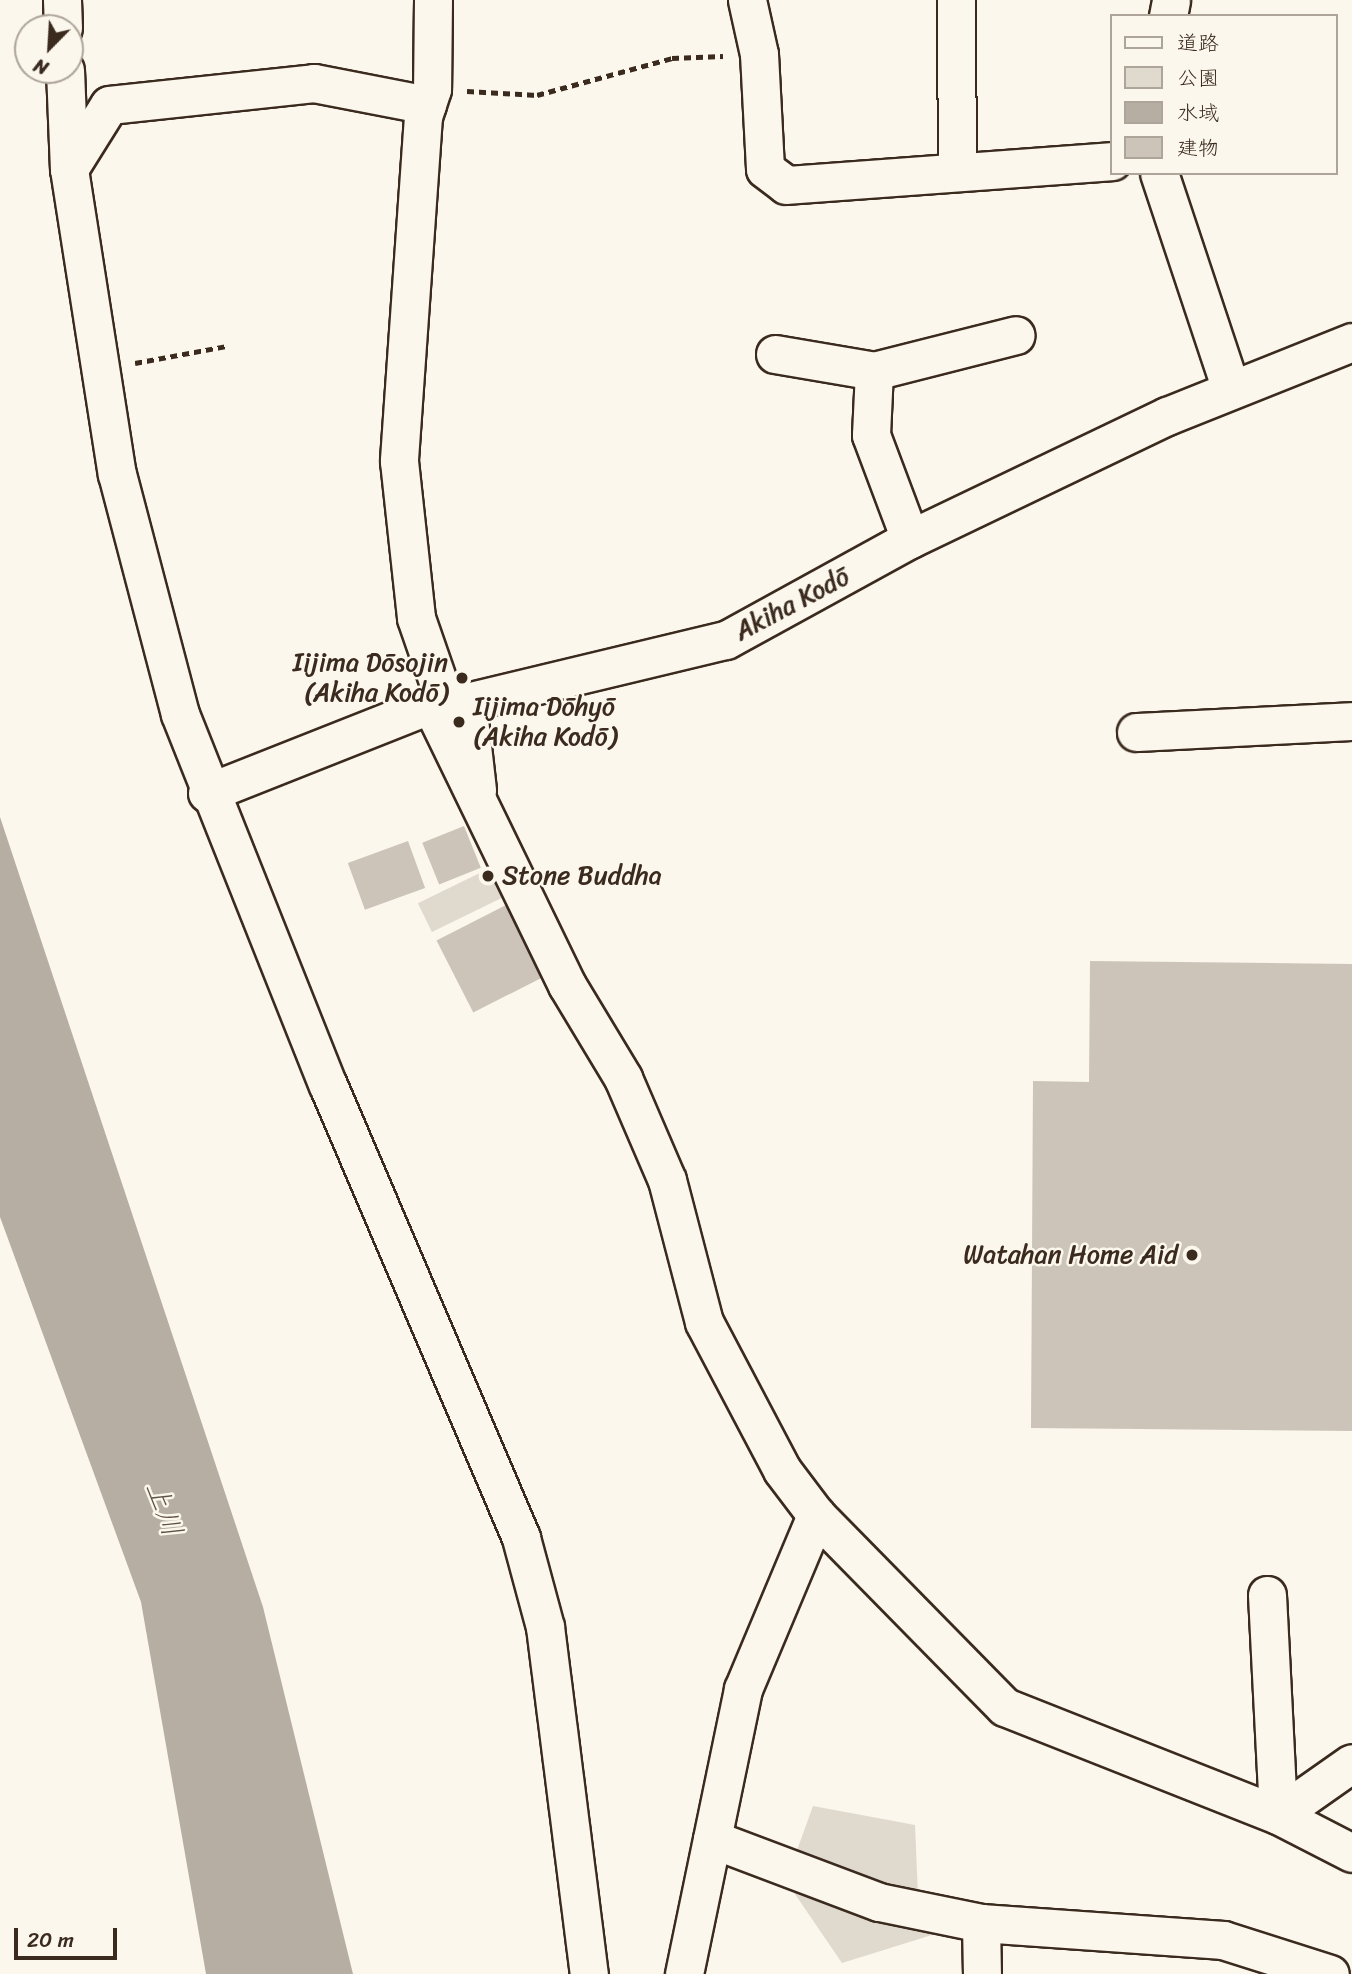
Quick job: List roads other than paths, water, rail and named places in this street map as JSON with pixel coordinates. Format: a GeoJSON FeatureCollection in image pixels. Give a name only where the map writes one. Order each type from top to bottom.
{"type":"FeatureCollection","features":[{"type":"Feature","properties":{"kind":"street"},"geometry":{"type":"LineString","coordinates":[[433,0],[430,97],[399,461],[416,618],[448,703],[478,798],[567,985],[624,1078],[667,1180],[704,1322],[782,1470],[816,1515],[1005,1707],[1278,1815],[1352,1853]]}},
{"type":"Feature","properties":{"kind":"street"},"geometry":{"type":"LineString","coordinates":[[747,0],[759,54],[765,169],[786,185],[1110,160]]}},
{"type":"Feature","properties":{"kind":"street"},"geometry":{"type":"LineString","coordinates":[[956,0],[957,172]]}},
{"type":"Feature","properties":{"kind":"street"},"geometry":{"type":"LineString","coordinates":[[69,169],[109,106],[314,83],[430,97]]}},
{"type":"Feature","properties":{"kind":"street"},"geometry":{"type":"LineString","coordinates":[[66,84],[69,169],[99,369],[150,605],[207,793],[521,1538],[545,1627],[589,1974]]}},
{"type":"Feature","properties":{"kind":"street"},"geometry":{"type":"LineString","coordinates":[[1160,175],[1230,386]]}},
{"type":"Feature","properties":{"kind":"street"},"geometry":{"type":"LineString","coordinates":[[775,354],[874,371],[1016,335]]}},
{"type":"Feature","properties":{"kind":"street","name":"Akiha Kodō"},"geometry":{"type":"LineString","coordinates":[[207,793],[448,703],[726,640],[910,539],[1230,386],[1352,342]]}},
{"type":"Feature","properties":{"kind":"street"},"geometry":{"type":"LineString","coordinates":[[874,371],[871,435],[910,539]]}},
{"type":"Feature","properties":{"kind":"street"},"geometry":{"type":"LineString","coordinates":[[1136,732],[1352,722]]}},
{"type":"Feature","properties":{"kind":"street"},"geometry":{"type":"LineString","coordinates":[[684,1974],[743,1689],[816,1515]]}},
{"type":"Feature","properties":{"kind":"street"},"geometry":{"type":"LineString","coordinates":[[1267,1595],[1278,1815]]}},
{"type":"Feature","properties":{"kind":"street"},"geometry":{"type":"LineString","coordinates":[[1278,1815],[1352,1763]]}},
{"type":"Feature","properties":{"kind":"street"},"geometry":{"type":"LineString","coordinates":[[712,1839],[879,1902],[981,1923],[1223,1940],[1331,1974]]}},
{"type":"Feature","properties":{"kind":"street"},"geometry":{"type":"LineString","coordinates":[[981,1923],[982,1974]]}},
{"type":"Feature","properties":{"kind":"water","name":"上川"},"geometry":{"type":"Polygon","coordinates":[[[0,817],[263,1607],[353,1974],[206,1974],[141,1602],[0,1217],[0,817]]]}},
{"type":"Feature","properties":{"kind":"place","name":"Iijima Dōsojin (Akiha Kodō)"},"geometry":{"type":"Point","coordinates":[462,678]}},
{"type":"Feature","properties":{"kind":"place","name":"Iijima Dōhyō (Akiha Kodō)"},"geometry":{"type":"Point","coordinates":[459,722]}},
{"type":"Feature","properties":{"kind":"place","name":"Stone Buddha"},"geometry":{"type":"Point","coordinates":[488,876]}},
{"type":"Feature","properties":{"kind":"place","name":"Watahan Home Aid"},"geometry":{"type":"Point","coordinates":[1192,1255]}}]}
